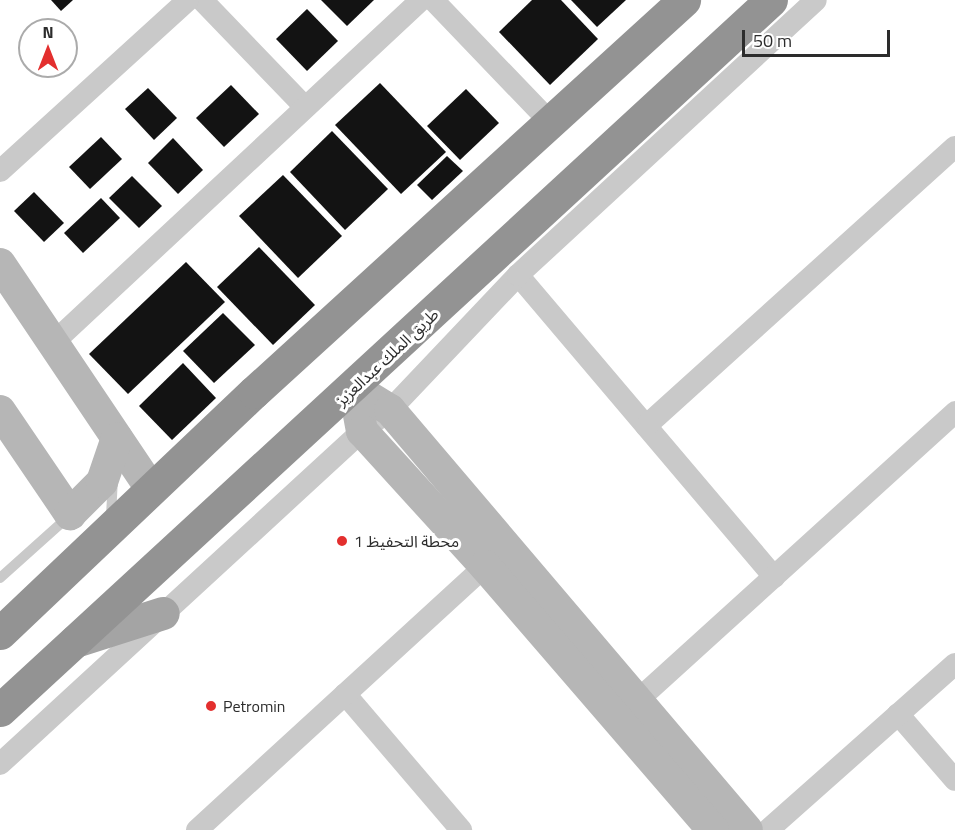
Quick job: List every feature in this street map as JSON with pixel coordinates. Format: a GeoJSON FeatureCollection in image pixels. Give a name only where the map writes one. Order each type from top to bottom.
{"type":"FeatureCollection","features":[{"type":"Feature","properties":{"kind":"highway"},"geometry":{"type":"LineString","coordinates":[[0,633],[151,489],[684,0]]}},
{"type":"Feature","properties":{"kind":"highway","name":"طريق الملك عبدالعزيز"},"geometry":{"type":"LineString","coordinates":[[0,710],[354,388],[771,0]]}},
{"type":"Feature","properties":{"kind":"highway"},"geometry":{"type":"LineString","coordinates":[[0,602],[36,599]]}},
{"type":"Feature","properties":{"kind":"main road"},"geometry":{"type":"LineString","coordinates":[[75,641],[163,613]]}},
{"type":"Feature","properties":{"kind":"street"},"geometry":{"type":"LineString","coordinates":[[0,171],[188,0]]}},
{"type":"Feature","properties":{"kind":"street"},"geometry":{"type":"LineString","coordinates":[[202,0],[305,107]]}},
{"type":"Feature","properties":{"kind":"street"},"geometry":{"type":"LineString","coordinates":[[52,343],[421,0]]}},
{"type":"Feature","properties":{"kind":"street"},"geometry":{"type":"LineString","coordinates":[[433,0],[550,122]]}},
{"type":"Feature","properties":{"kind":"street"},"geometry":{"type":"LineString","coordinates":[[0,764],[362,431],[390,410],[518,275],[816,0]]}},
{"type":"Feature","properties":{"kind":"street"},"geometry":{"type":"LineString","coordinates":[[646,426],[955,147]]}},
{"type":"Feature","properties":{"kind":"street"},"geometry":{"type":"LineString","coordinates":[[0,264],[52,343],[114,450],[151,489]]}},
{"type":"Feature","properties":{"kind":"street"},"geometry":{"type":"LineString","coordinates":[[518,275],[774,577]]}},
{"type":"Feature","properties":{"kind":"street"},"geometry":{"type":"LineString","coordinates":[[354,388],[390,410],[626,711],[712,830]]}},
{"type":"Feature","properties":{"kind":"street"},"geometry":{"type":"LineString","coordinates":[[354,388],[362,431],[485,566],[626,711],[747,830]]}},
{"type":"Feature","properties":{"kind":"street"},"geometry":{"type":"LineString","coordinates":[[0,411],[70,514],[94,492],[114,450]]}},
{"type":"Feature","properties":{"kind":"street"},"geometry":{"type":"LineString","coordinates":[[626,711],[955,412]]}},
{"type":"Feature","properties":{"kind":"street"},"geometry":{"type":"LineString","coordinates":[[198,830],[485,566]]}},
{"type":"Feature","properties":{"kind":"street"},"geometry":{"type":"LineString","coordinates":[[768,830],[955,664]]}},
{"type":"Feature","properties":{"kind":"street"},"geometry":{"type":"LineString","coordinates":[[345,694],[461,830]]}},
{"type":"Feature","properties":{"kind":"street"},"geometry":{"type":"LineString","coordinates":[[898,714],[955,780]]}},
{"type":"Feature","properties":{"kind":"lane"},"geometry":{"type":"LineString","coordinates":[[108,529],[114,492],[114,450]]}},
{"type":"Feature","properties":{"kind":"lane"},"geometry":{"type":"LineString","coordinates":[[0,578],[70,514]]}},
{"type":"Feature","properties":{"kind":"building"},"geometry":{"type":"Polygon","coordinates":[[[51,0],[73,0],[61,11],[51,0]]]}},
{"type":"Feature","properties":{"kind":"building"},"geometry":{"type":"Polygon","coordinates":[[[321,0],[374,0],[347,26],[321,0]]]}},
{"type":"Feature","properties":{"kind":"building"},"geometry":{"type":"Polygon","coordinates":[[[532,0],[561,0],[598,39],[550,85],[499,32],[532,0]]]}},
{"type":"Feature","properties":{"kind":"building"},"geometry":{"type":"Polygon","coordinates":[[[571,0],[626,0],[597,27],[571,0]]]}},
{"type":"Feature","properties":{"kind":"building"},"geometry":{"type":"Polygon","coordinates":[[[307,9],[338,41],[307,71],[276,39],[307,9]]]}},
{"type":"Feature","properties":{"kind":"building"},"geometry":{"type":"Polygon","coordinates":[[[380,83],[446,152],[401,194],[335,125],[380,83]]]}},
{"type":"Feature","properties":{"kind":"building"},"geometry":{"type":"Polygon","coordinates":[[[231,85],[259,114],[224,147],[196,118],[231,85]]]}},
{"type":"Feature","properties":{"kind":"building"},"geometry":{"type":"Polygon","coordinates":[[[148,88],[177,118],[154,140],[125,109],[148,88]]]}},
{"type":"Feature","properties":{"kind":"building"},"geometry":{"type":"Polygon","coordinates":[[[466,89],[499,123],[460,160],[427,126],[466,89]]]}},
{"type":"Feature","properties":{"kind":"building"},"geometry":{"type":"Polygon","coordinates":[[[332,131],[388,189],[345,230],[290,172],[332,131]]]}},
{"type":"Feature","properties":{"kind":"building"},"geometry":{"type":"Polygon","coordinates":[[[101,137],[122,159],[90,189],[69,167],[101,137]]]}},
{"type":"Feature","properties":{"kind":"building"},"geometry":{"type":"Polygon","coordinates":[[[173,138],[203,170],[178,194],[148,163],[173,138]]]}},
{"type":"Feature","properties":{"kind":"building"},"geometry":{"type":"Polygon","coordinates":[[[447,156],[463,171],[432,200],[417,185],[447,156]]]}},
{"type":"Feature","properties":{"kind":"building"},"geometry":{"type":"Polygon","coordinates":[[[283,175],[342,236],[298,278],[239,216],[283,175]]]}},
{"type":"Feature","properties":{"kind":"building"},"geometry":{"type":"Polygon","coordinates":[[[132,176],[162,206],[139,228],[109,198],[132,176]]]}},
{"type":"Feature","properties":{"kind":"building"},"geometry":{"type":"Polygon","coordinates":[[[34,192],[64,223],[44,242],[14,211],[34,192]]]}},
{"type":"Feature","properties":{"kind":"building"},"geometry":{"type":"Polygon","coordinates":[[[101,198],[120,218],[83,253],[64,233],[101,198]]]}},
{"type":"Feature","properties":{"kind":"building"},"geometry":{"type":"Polygon","coordinates":[[[259,247],[315,305],[273,345],[217,287],[259,247]]]}},
{"type":"Feature","properties":{"kind":"building"},"geometry":{"type":"Polygon","coordinates":[[[186,262],[225,302],[128,394],[89,354],[186,262]]]}},
{"type":"Feature","properties":{"kind":"building"},"geometry":{"type":"Polygon","coordinates":[[[223,313],[255,345],[214,383],[183,351],[223,313]]]}},
{"type":"Feature","properties":{"kind":"building"},"geometry":{"type":"Polygon","coordinates":[[[183,363],[216,398],[172,440],[139,406],[183,363]]]}},
{"type":"Feature","properties":{"kind":"place","name":"محطة التحفيظ 1"},"geometry":{"type":"Point","coordinates":[342,541]}},
{"type":"Feature","properties":{"kind":"place","name":"Petromin"},"geometry":{"type":"Point","coordinates":[211,706]}}]}
